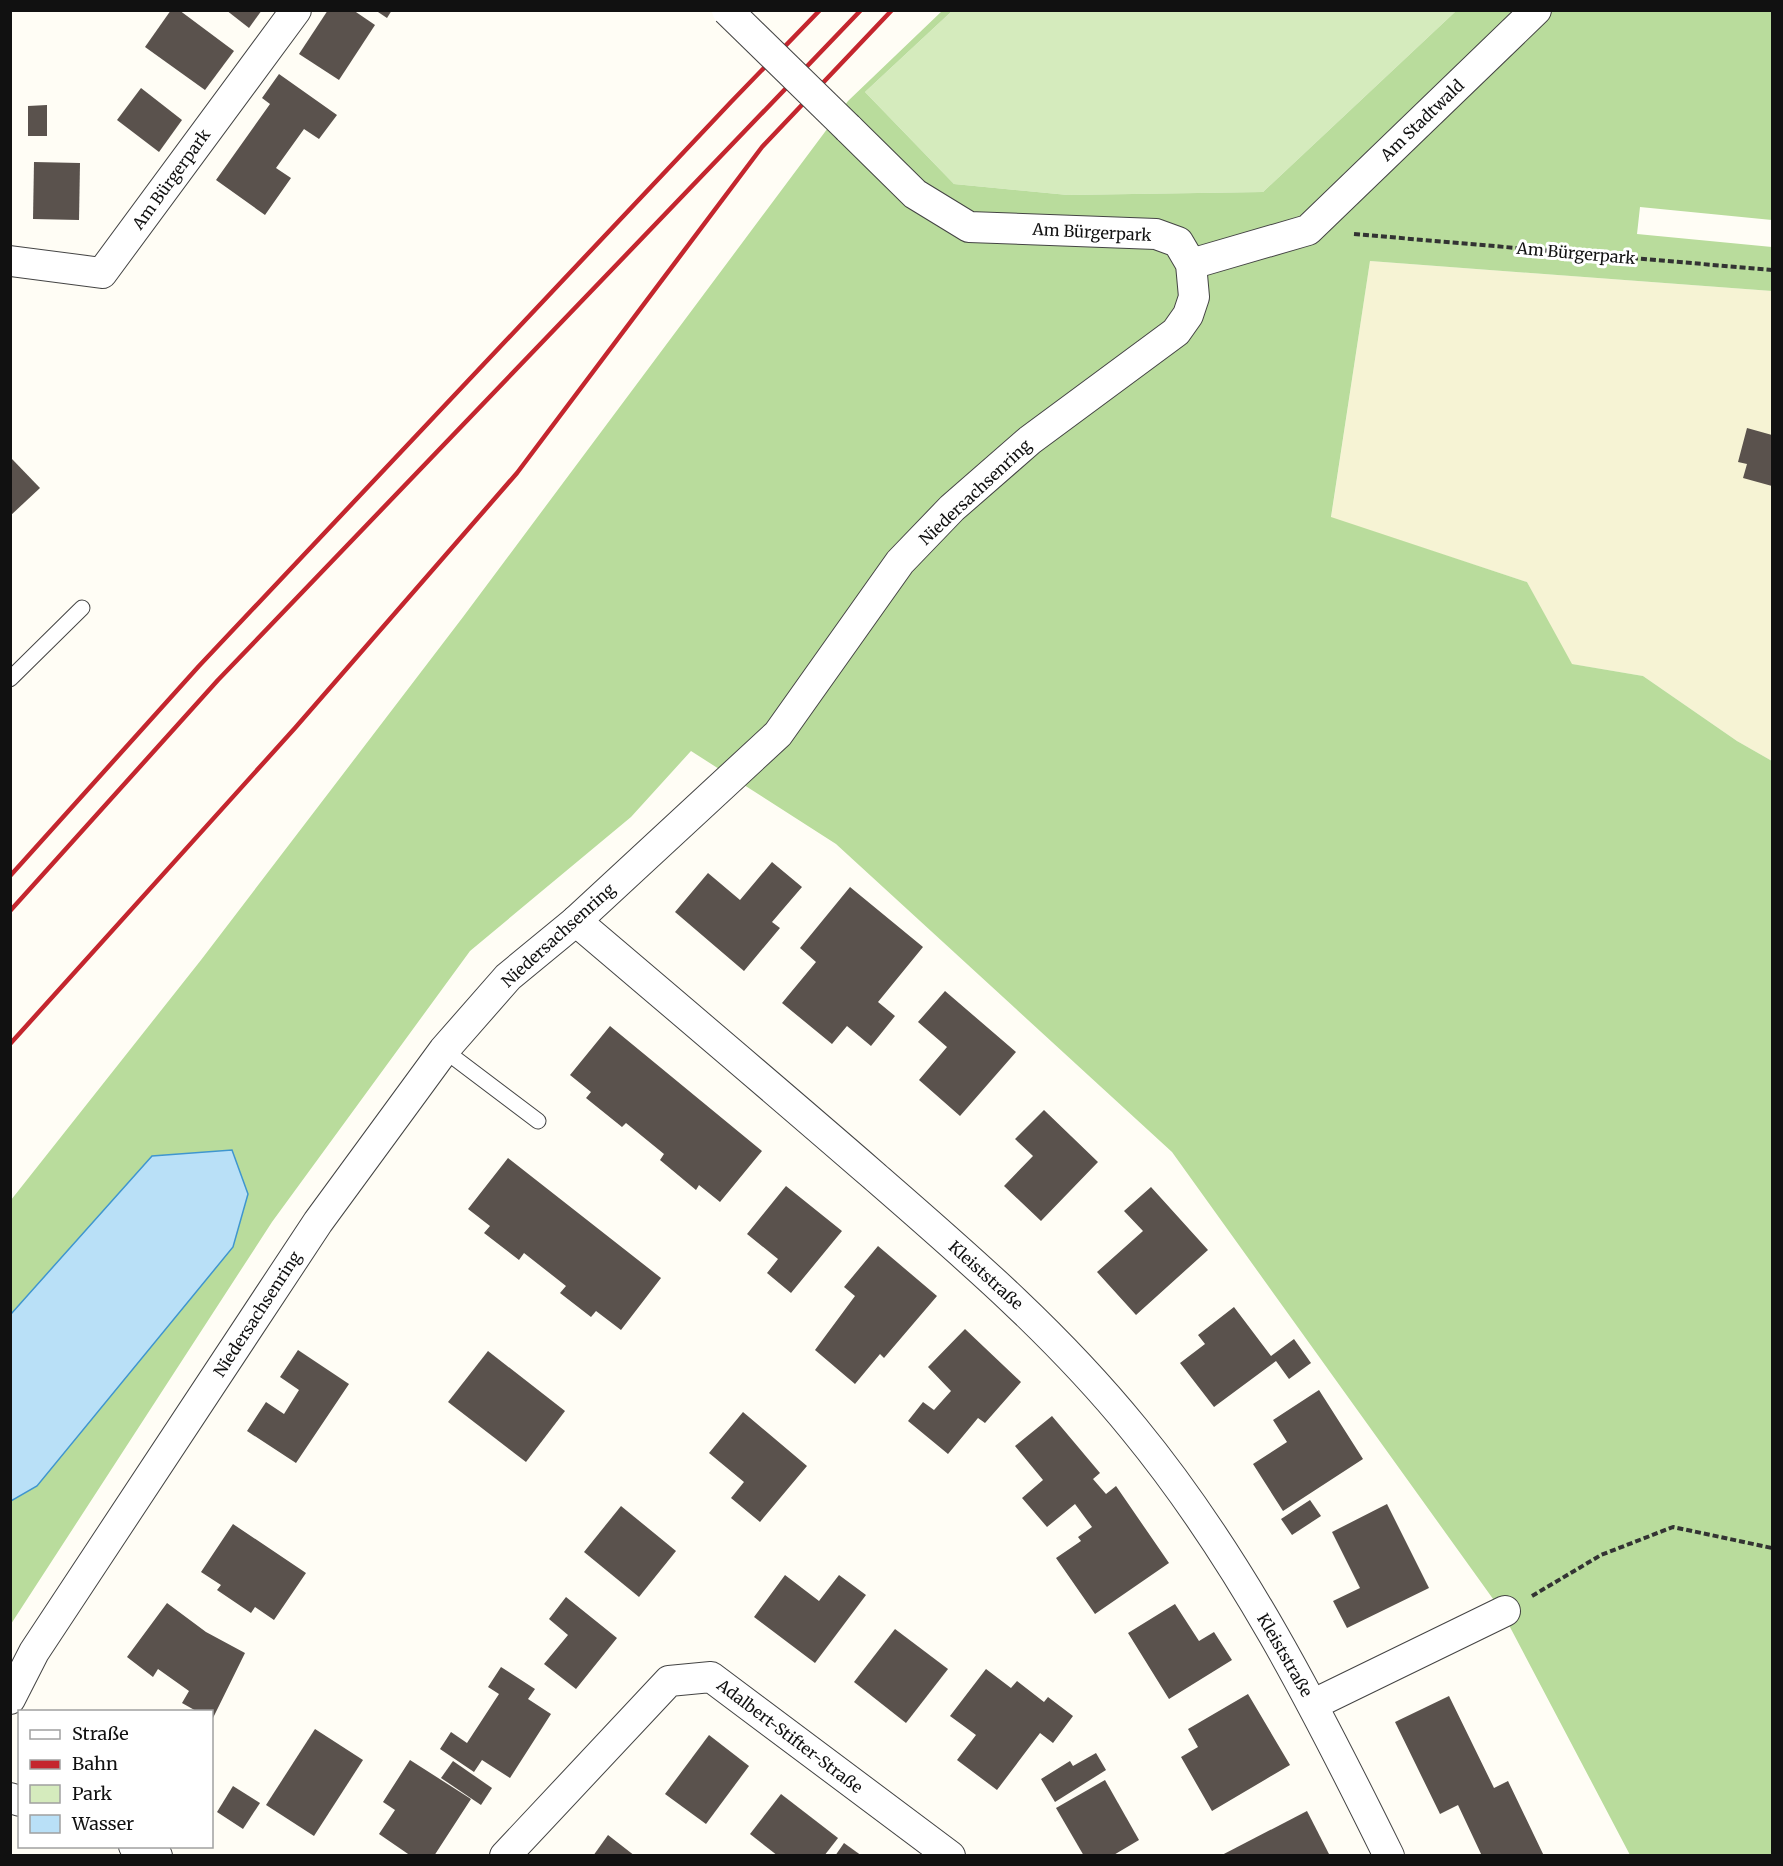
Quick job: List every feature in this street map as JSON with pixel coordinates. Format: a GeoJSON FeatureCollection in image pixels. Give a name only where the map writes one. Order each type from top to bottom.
{"type":"FeatureCollection","features":[{"type":"Feature","properties":{"kind":"street","name":"Am Bürgerpark"},"geometry":{"type":"LineString","coordinates":[[10,261],[102,273],[296,10]]}},
{"type":"Feature","properties":{"kind":"street","name":"Am Bürgerpark"},"geometry":{"type":"LineString","coordinates":[[727,10],[915,194],[969,226],[1156,234],[1178,242],[1191,264]]}},
{"type":"Feature","properties":{"kind":"street","name":"Am Stadtwald"},"geometry":{"type":"LineString","coordinates":[[1308,230],[1536,10]]}},
{"type":"Feature","properties":{"kind":"street"},"geometry":{"type":"LineString","coordinates":[[1191,264],[1308,230]]}},
{"type":"Feature","properties":{"kind":"street","name":"Niedersachsenring"},"geometry":{"type":"LineString","coordinates":[[10,1699],[34,1652],[318,1222],[444,1050],[508,977],[576,921],[778,734],[900,562],[952,508],[1030,440],[1176,332],[1188,315],[1194,297],[1191,264]]}},
{"type":"Feature","properties":{"kind":"street","name":"Kleiststraße"},"geometry":{"type":"LineString","coordinates":[[576,921],[966,1256],[1048,1333],[1097,1385],[1172,1477],[1249,1593],[1314,1704],[1389,1856]]}},
{"type":"Feature","properties":{"kind":"street","name":"Kleiststraße"},"geometry":{"type":"LineString","coordinates":[[1314,1704],[1505,1611]]}},
{"type":"Feature","properties":{"kind":"street","name":"Adalbert-Stifter-Straße"},"geometry":{"type":"LineString","coordinates":[[506,1856],[669,1681],[711,1677],[950,1856]]}},
{"type":"Feature","properties":{"kind":"street"},"geometry":{"type":"LineString","coordinates":[[139,1848],[157,1856]]}},
{"type":"Feature","properties":{"kind":"lane"},"geometry":{"type":"LineString","coordinates":[[10,679],[82,608]]}},
{"type":"Feature","properties":{"kind":"lane"},"geometry":{"type":"LineString","coordinates":[[444,1050],[538,1121]]}},
{"type":"Feature","properties":{"kind":"path","name":"Am Bürgerpark"},"geometry":{"type":"LineString","coordinates":[[1308,230],[1773,270]]}},
{"type":"Feature","properties":{"kind":"path"},"geometry":{"type":"LineString","coordinates":[[1505,1611],[1601,1555],[1673,1527],[1773,1548]]}},
{"type":"Feature","properties":{"kind":"shaded area"},"geometry":{"type":"Polygon","coordinates":[[[1370,261],[1772,291],[1772,761],[1737,741],[1643,676],[1571,664],[1527,582],[1331,518],[1370,261]]]}},
{"type":"Feature","properties":{"kind":"green space"},"geometry":{"type":"Polygon","coordinates":[[[942,11],[952,11],[865,92],[954,184],[1068,195],[1263,192],[1456,11],[1772,11],[1772,220],[1640,207],[1637,234],[1772,247],[1772,291],[1370,261],[1331,517],[1527,582],[1572,664],[1643,676],[1737,741],[1772,761],[1772,1855],[1630,1855],[1501,1610],[1172,1152],[836,844],[691,751],[631,817],[470,951],[272,1222],[11,1624],[11,1501],[37,1486],[125,1377],[152,1156],[11,1314],[11,1200],[201,960],[463,617],[848,101],[942,11]]]}},
{"type":"Feature","properties":{"kind":"green space"},"geometry":{"type":"Polygon","coordinates":[[[952,11],[1456,11],[1263,192],[1068,195],[954,184],[865,92],[952,11]]]}},
{"type":"Feature","properties":{"kind":"water"},"geometry":{"type":"Polygon","coordinates":[[[232,1150],[248,1194],[233,1247],[37,1486],[11,1501],[11,1314],[152,1156],[232,1150]]]}},
{"type":"Feature","properties":{"kind":"building"},"geometry":{"type":"Polygon","coordinates":[[[171,10],[179,10],[234,51],[205,90],[145,47],[171,10]]]}},
{"type":"Feature","properties":{"kind":"building"},"geometry":{"type":"Polygon","coordinates":[[[226,10],[262,10],[249,28],[226,10]]]}},
{"type":"Feature","properties":{"kind":"building"},"geometry":{"type":"Polygon","coordinates":[[[328,10],[353,10],[375,25],[339,80],[299,54],[328,10]]]}},
{"type":"Feature","properties":{"kind":"building"},"geometry":{"type":"Polygon","coordinates":[[[375,10],[392,10],[387,18],[375,10]]]}},
{"type":"Feature","properties":{"kind":"building"},"geometry":{"type":"Polygon","coordinates":[[[279,74],[337,115],[319,139],[304,129],[276,168],[291,178],[265,215],[216,180],[270,104],[262,98],[279,74]]]}},
{"type":"Feature","properties":{"kind":"building"},"geometry":{"type":"Polygon","coordinates":[[[141,88],[182,120],[159,152],[117,120],[141,88]]]}},
{"type":"Feature","properties":{"kind":"building"},"geometry":{"type":"Polygon","coordinates":[[[47,105],[47,136],[28,136],[28,106],[47,105]]]}},
{"type":"Feature","properties":{"kind":"building"},"geometry":{"type":"Polygon","coordinates":[[[34,162],[80,163],[79,220],[33,219],[34,162]]]}},
{"type":"Feature","properties":{"kind":"building"},"geometry":{"type":"Polygon","coordinates":[[[1747,428],[1772,435],[1772,486],[1743,478],[1747,464],[1738,462],[1747,428]]]}},
{"type":"Feature","properties":{"kind":"building"},"geometry":{"type":"Polygon","coordinates":[[[12,459],[40,488],[10,516],[10,461],[12,459]]]}},
{"type":"Feature","properties":{"kind":"building"},"geometry":{"type":"Polygon","coordinates":[[[772,862],[802,887],[772,922],[780,928],[744,971],[675,912],[708,873],[740,900],[772,862]]]}},
{"type":"Feature","properties":{"kind":"building"},"geometry":{"type":"Polygon","coordinates":[[[850,887],[923,947],[878,1002],[895,1016],[871,1046],[847,1026],[832,1044],[782,1003],[816,962],[800,948],[850,887]]]}},
{"type":"Feature","properties":{"kind":"building"},"geometry":{"type":"Polygon","coordinates":[[[945,991],[1016,1052],[960,1116],[919,1080],[947,1047],[918,1022],[945,991]]]}},
{"type":"Feature","properties":{"kind":"building"},"geometry":{"type":"Polygon","coordinates":[[[610,1026],[762,1151],[720,1202],[699,1185],[696,1190],[660,1160],[664,1154],[626,1123],[622,1127],[586,1098],[591,1092],[570,1075],[610,1026]]]}},
{"type":"Feature","properties":{"kind":"building"},"geometry":{"type":"Polygon","coordinates":[[[1044,1110],[1098,1162],[1041,1221],[1004,1186],[1033,1156],[1015,1139],[1044,1110]]]}},
{"type":"Feature","properties":{"kind":"building"},"geometry":{"type":"Polygon","coordinates":[[[508,1158],[661,1278],[621,1330],[596,1311],[591,1317],[560,1293],[566,1286],[524,1253],[519,1260],[484,1233],[490,1226],[468,1209],[508,1158]]]}},
{"type":"Feature","properties":{"kind":"building"},"geometry":{"type":"Polygon","coordinates":[[[786,1186],[842,1231],[791,1293],[767,1273],[778,1259],[747,1234],[786,1186]]]}},
{"type":"Feature","properties":{"kind":"building"},"geometry":{"type":"Polygon","coordinates":[[[1151,1187],[1208,1250],[1136,1315],[1097,1272],[1143,1231],[1124,1211],[1151,1187]]]}},
{"type":"Feature","properties":{"kind":"building"},"geometry":{"type":"Polygon","coordinates":[[[878,1246],[937,1296],[884,1358],[880,1354],[855,1384],[815,1350],[855,1296],[844,1287],[878,1246]]]}},
{"type":"Feature","properties":{"kind":"building"},"geometry":{"type":"Polygon","coordinates":[[[1234,1307],[1271,1356],[1294,1339],[1311,1363],[1289,1379],[1276,1361],[1214,1407],[1180,1363],[1205,1344],[1198,1335],[1234,1307]]]}},
{"type":"Feature","properties":{"kind":"building"},"geometry":{"type":"Polygon","coordinates":[[[965,1329],[1021,1382],[985,1423],[978,1418],[948,1454],[908,1421],[923,1402],[934,1410],[951,1391],[928,1367],[965,1329]]]}},
{"type":"Feature","properties":{"kind":"building"},"geometry":{"type":"Polygon","coordinates":[[[298,1350],[349,1384],[296,1463],[247,1431],[266,1402],[284,1414],[299,1390],[280,1377],[298,1350]]]}},
{"type":"Feature","properties":{"kind":"building"},"geometry":{"type":"Polygon","coordinates":[[[488,1351],[565,1411],[526,1462],[448,1402],[488,1351]]]}},
{"type":"Feature","properties":{"kind":"building"},"geometry":{"type":"Polygon","coordinates":[[[1319,1390],[1363,1459],[1283,1511],[1253,1464],[1287,1442],[1273,1420],[1319,1390]]]}},
{"type":"Feature","properties":{"kind":"building"},"geometry":{"type":"Polygon","coordinates":[[[743,1412],[807,1466],[760,1522],[731,1498],[744,1482],[709,1453],[743,1412]]]}},
{"type":"Feature","properties":{"kind":"building"},"geometry":{"type":"Polygon","coordinates":[[[1052,1416],[1100,1473],[1093,1479],[1106,1494],[1116,1486],[1169,1563],[1095,1614],[1056,1558],[1081,1541],[1078,1537],[1092,1527],[1075,1504],[1047,1527],[1022,1498],[1043,1480],[1015,1446],[1052,1416]]]}},
{"type":"Feature","properties":{"kind":"building"},"geometry":{"type":"Polygon","coordinates":[[[1310,1500],[1321,1516],[1292,1535],[1281,1519],[1310,1500]]]}},
{"type":"Feature","properties":{"kind":"building"},"geometry":{"type":"Polygon","coordinates":[[[1387,1504],[1429,1588],[1347,1628],[1333,1601],[1360,1588],[1332,1532],[1387,1504]]]}},
{"type":"Feature","properties":{"kind":"building"},"geometry":{"type":"Polygon","coordinates":[[[621,1506],[676,1551],[639,1597],[584,1552],[621,1506]]]}},
{"type":"Feature","properties":{"kind":"building"},"geometry":{"type":"Polygon","coordinates":[[[233,1524],[306,1573],[274,1620],[255,1607],[251,1613],[217,1590],[221,1585],[201,1572],[233,1524]]]}},
{"type":"Feature","properties":{"kind":"building"},"geometry":{"type":"Polygon","coordinates":[[[785,1575],[819,1601],[839,1575],[866,1595],[815,1663],[754,1617],[785,1575]]]}},
{"type":"Feature","properties":{"kind":"building"},"geometry":{"type":"Polygon","coordinates":[[[566,1597],[617,1638],[576,1689],[544,1664],[568,1635],[549,1619],[566,1597]]]}},
{"type":"Feature","properties":{"kind":"building"},"geometry":{"type":"Polygon","coordinates":[[[167,1603],[206,1632],[245,1653],[213,1718],[213,1710],[194,1710],[182,1703],[189,1691],[158,1669],[153,1677],[127,1657],[167,1603]]]}},
{"type":"Feature","properties":{"kind":"building"},"geometry":{"type":"Polygon","coordinates":[[[1175,1604],[1199,1641],[1214,1632],[1232,1660],[1169,1699],[1128,1633],[1175,1604]]]}},
{"type":"Feature","properties":{"kind":"building"},"geometry":{"type":"Polygon","coordinates":[[[895,1629],[948,1669],[906,1723],[854,1682],[895,1629]]]}},
{"type":"Feature","properties":{"kind":"building"},"geometry":{"type":"Polygon","coordinates":[[[501,1667],[535,1689],[528,1699],[551,1714],[510,1778],[482,1760],[474,1772],[440,1749],[451,1732],[467,1743],[499,1694],[488,1687],[501,1667]]]}},
{"type":"Feature","properties":{"kind":"building"},"geometry":{"type":"Polygon","coordinates":[[[986,1669],[1011,1688],[1017,1681],[1044,1702],[1048,1697],[1073,1716],[1053,1743],[1040,1733],[997,1790],[957,1760],[976,1735],[950,1716],[986,1669]]]}},
{"type":"Feature","properties":{"kind":"building"},"geometry":{"type":"Polygon","coordinates":[[[1248,1694],[1290,1765],[1212,1811],[1181,1757],[1198,1747],[1188,1729],[1248,1694]]]}},
{"type":"Feature","properties":{"kind":"building"},"geometry":{"type":"Polygon","coordinates":[[[1449,1696],[1494,1788],[1508,1781],[1544,1856],[1482,1856],[1458,1805],[1440,1814],[1395,1722],[1449,1696]]]}},
{"type":"Feature","properties":{"kind":"building"},"geometry":{"type":"Polygon","coordinates":[[[315,1729],[363,1760],[314,1836],[266,1805],[315,1729]]]}},
{"type":"Feature","properties":{"kind":"building"},"geometry":{"type":"Polygon","coordinates":[[[709,1735],[749,1766],[706,1824],[665,1794],[709,1735]]]}},
{"type":"Feature","properties":{"kind":"building"},"geometry":{"type":"Polygon","coordinates":[[[1096,1753],[1106,1770],[1055,1802],[1041,1779],[1070,1761],[1073,1766],[1096,1753]]]}},
{"type":"Feature","properties":{"kind":"building"},"geometry":{"type":"Polygon","coordinates":[[[410,1760],[471,1799],[434,1856],[411,1856],[379,1834],[395,1810],[383,1802],[410,1760]]]}},
{"type":"Feature","properties":{"kind":"building"},"geometry":{"type":"Polygon","coordinates":[[[453,1761],[492,1788],[481,1805],[441,1778],[453,1761]]]}},
{"type":"Feature","properties":{"kind":"building"},"geometry":{"type":"Polygon","coordinates":[[[1105,1780],[1139,1840],[1112,1856],[1084,1856],[1056,1808],[1105,1780]]]}},
{"type":"Feature","properties":{"kind":"building"},"geometry":{"type":"Polygon","coordinates":[[[233,1786],[260,1803],[243,1829],[217,1812],[233,1786]]]}},
{"type":"Feature","properties":{"kind":"building"},"geometry":{"type":"Polygon","coordinates":[[[781,1794],[838,1838],[824,1856],[778,1856],[750,1834],[781,1794]]]}},
{"type":"Feature","properties":{"kind":"building"},"geometry":{"type":"Polygon","coordinates":[[[1307,1811],[1330,1856],[1220,1856],[1307,1811]]]}},
{"type":"Feature","properties":{"kind":"building"},"geometry":{"type":"Polygon","coordinates":[[[608,1835],[635,1856],[593,1856],[608,1835]]]}},
{"type":"Feature","properties":{"kind":"building"},"geometry":{"type":"Polygon","coordinates":[[[844,1843],[862,1856],[835,1856],[844,1843]]]}},
{"type":"Feature","properties":{"kind":"railway"},"geometry":{"type":"LineString","coordinates":[[10,876],[199,666],[820,10]]}},
{"type":"Feature","properties":{"kind":"railway"},"geometry":{"type":"LineString","coordinates":[[10,911],[218,680],[861,10]]}},
{"type":"Feature","properties":{"kind":"railway"},"geometry":{"type":"LineString","coordinates":[[10,1044],[295,728],[517,473],[762,147],[892,10]]}}]}
